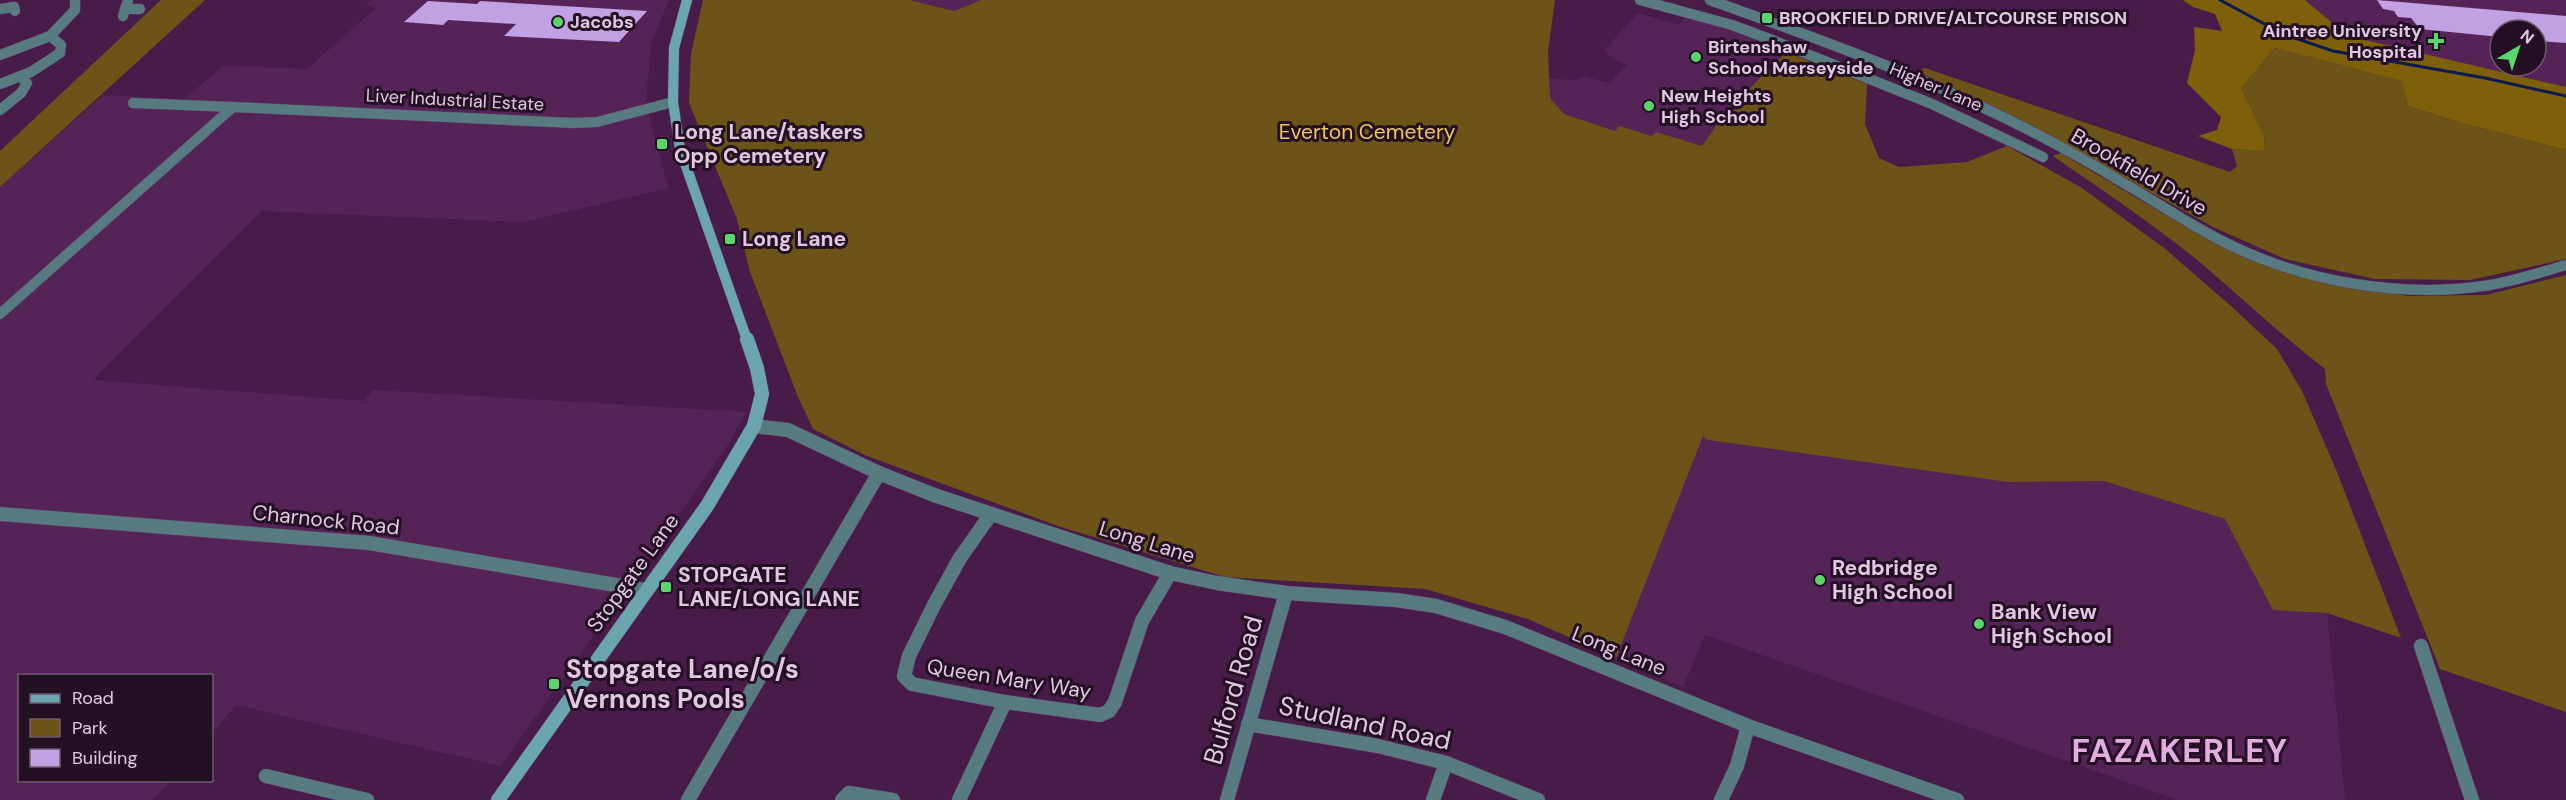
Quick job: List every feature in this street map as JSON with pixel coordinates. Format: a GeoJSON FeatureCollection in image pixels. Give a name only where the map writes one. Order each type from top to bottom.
{"type":"FeatureCollection","features":[{"type":"Feature","properties":{"kind":"main road"},"geometry":{"type":"LineString","coordinates":[[687,0],[674,48],[673,102],[680,149],[757,368],[762,394],[754,426]]}},
{"type":"Feature","properties":{"kind":"main road","name":"Stopgate Lane"},"geometry":{"type":"LineString","coordinates":[[498,800],[645,590],[707,506],[754,426]]}},
{"type":"Feature","properties":{"kind":"street"},"geometry":{"type":"LineString","coordinates":[[0,55],[50,36],[75,10],[75,0]]}},
{"type":"Feature","properties":{"kind":"street","name":"Higher Lane"},"geometry":{"type":"LineString","coordinates":[[1640,0],[1732,25],[1773,40],[1932,104],[2043,157]]}},
{"type":"Feature","properties":{"kind":"street","name":"Brookfield Drive"},"geometry":{"type":"LineString","coordinates":[[1710,0],[1886,66],[1971,103],[2053,143],[2226,243],[2285,267],[2343,282],[2396,287],[2445,288],[2483,286],[2566,265]]}},
{"type":"Feature","properties":{"kind":"street"},"geometry":{"type":"LineString","coordinates":[[0,9],[14,7],[15,11]]}},
{"type":"Feature","properties":{"kind":"street"},"geometry":{"type":"LineString","coordinates":[[125,8],[140,9]]}},
{"type":"Feature","properties":{"kind":"street"},"geometry":{"type":"LineString","coordinates":[[0,84],[21,77],[60,53],[61,45],[50,36]]}},
{"type":"Feature","properties":{"kind":"street"},"geometry":{"type":"LineString","coordinates":[[0,110],[21,93],[27,83],[21,77]]}},
{"type":"Feature","properties":{"kind":"street","name":"Liver Industrial Estate"},"geometry":{"type":"LineString","coordinates":[[133,103],[577,123],[597,122],[673,102]]}},
{"type":"Feature","properties":{"kind":"street"},"geometry":{"type":"LineString","coordinates":[[0,314],[233,107]]}},
{"type":"Feature","properties":{"kind":"street","name":"Long Lane"},"geometry":{"type":"LineString","coordinates":[[754,426],[788,430],[879,473],[991,514],[1170,573],[1217,583],[1286,593],[1396,600],[1437,606],[1505,627],[1748,726],[1957,800]]}},
{"type":"Feature","properties":{"kind":"street"},"geometry":{"type":"LineString","coordinates":[[688,800],[879,473]]}},
{"type":"Feature","properties":{"kind":"street","name":"Charnock Road"},"geometry":{"type":"LineString","coordinates":[[0,514],[369,543],[645,590]]}},
{"type":"Feature","properties":{"kind":"street","name":"Queen Mary Way"},"geometry":{"type":"LineString","coordinates":[[991,514],[957,561],[922,627],[905,667],[904,676],[912,684],[1005,702],[1100,715],[1109,711],[1115,702],[1142,621],[1170,573]]}},
{"type":"Feature","properties":{"kind":"street","name":"Bulford Road"},"geometry":{"type":"LineString","coordinates":[[1227,800],[1286,593]]}},
{"type":"Feature","properties":{"kind":"street"},"geometry":{"type":"LineString","coordinates":[[2421,646],[2472,800]]}},
{"type":"Feature","properties":{"kind":"street"},"geometry":{"type":"LineString","coordinates":[[959,800],[1005,702]]}},
{"type":"Feature","properties":{"kind":"street","name":"Studland Road"},"geometry":{"type":"LineString","coordinates":[[1248,724],[1378,746],[1446,763],[1538,800]]}},
{"type":"Feature","properties":{"kind":"street"},"geometry":{"type":"LineString","coordinates":[[1721,800],[1737,766],[1748,726]]}},
{"type":"Feature","properties":{"kind":"street"},"geometry":{"type":"LineString","coordinates":[[1433,800],[1446,763]]}},
{"type":"Feature","properties":{"kind":"street"},"geometry":{"type":"LineString","coordinates":[[266,776],[367,800]]}},
{"type":"Feature","properties":{"kind":"street"},"geometry":{"type":"LineString","coordinates":[[842,800],[849,793],[893,800]]}},
{"type":"Feature","properties":{"kind":"shaded area"},"geometry":{"type":"Polygon","coordinates":[[[370,0],[669,0],[651,44],[646,102],[668,188],[524,222],[262,211],[93,380],[364,401],[373,390],[746,412],[730,442],[501,766],[236,705],[213,732],[213,674],[18,674],[18,782],[169,782],[153,800],[0,800],[0,187],[103,95],[184,99],[223,66],[307,69],[376,8],[366,6],[370,0]]]}},
{"type":"Feature","properties":{"kind":"shaded area"},"geometry":{"type":"Polygon","coordinates":[[[910,0],[981,0],[954,11],[910,0]]]}},
{"type":"Feature","properties":{"kind":"shaded area"},"geometry":{"type":"Polygon","coordinates":[[[2183,0],[2305,0],[2348,36],[2488,69],[2488,78],[2528,78],[2566,87],[2566,150],[2461,123],[2408,106],[2402,81],[2275,48],[2241,88],[2264,135],[2265,151],[2232,149],[2198,136],[2217,130],[2221,117],[2187,83],[2195,50],[2194,27],[2222,31],[2215,14],[2193,7],[2183,0]]]}},
{"type":"Feature","properties":{"kind":"shaded area","name":"Aintree University Hospital"},"geometry":{"type":"Polygon","coordinates":[[[2305,0],[2566,0],[2566,87],[2528,78],[2548,78],[2548,18],[2488,18],[2488,69],[2348,36],[2305,0]]]}},
{"type":"Feature","properties":{"kind":"shaded area"},"geometry":{"type":"Polygon","coordinates":[[[1638,13],[1679,25],[1687,15],[1788,49],[1740,98],[1741,108],[1725,113],[1702,146],[1656,132],[1652,136],[1619,126],[1615,131],[1564,114],[1550,98],[1549,78],[1570,80],[1580,79],[1583,76],[1609,83],[1627,65],[1605,52],[1606,48],[1638,13]]]}},
{"type":"Feature","properties":{"kind":"shaded area","name":"Bank View High School"},"geometry":{"type":"Polygon","coordinates":[[[1703,435],[1708,440],[2008,482],[2104,481],[2225,519],[2273,609],[2327,613],[2345,800],[2178,800],[1705,635],[1683,687],[1616,658],[1703,435]]]}},
{"type":"Feature","properties":{"kind":"green space"},"geometry":{"type":"Polygon","coordinates":[[[161,0],[205,0],[0,187],[0,151],[161,0]]]}},
{"type":"Feature","properties":{"kind":"green space","name":"Everton Cemetery"},"geometry":{"type":"Polygon","coordinates":[[[703,0],[910,0],[954,11],[981,0],[1555,0],[1548,52],[1550,98],[1564,114],[1615,131],[1619,126],[1652,136],[1656,132],[1702,146],[1725,113],[1741,108],[1740,98],[1786,52],[1867,84],[1865,124],[1879,158],[1899,167],[1967,162],[2007,146],[2082,188],[2164,248],[2277,349],[2302,391],[2337,472],[2401,638],[2327,613],[2273,610],[2225,519],[2104,481],[2008,482],[1708,440],[1703,436],[1616,658],[1528,619],[1425,589],[1225,577],[1058,526],[867,456],[813,429],[798,397],[750,272],[737,219],[689,103],[691,54],[703,0]]]}},
{"type":"Feature","properties":{"kind":"green space"},"geometry":{"type":"Polygon","coordinates":[[[2275,48],[2403,81],[2408,106],[2461,123],[2566,150],[2566,259],[2470,280],[2375,279],[2285,259],[2213,227],[2078,152],[1917,71],[1925,68],[2230,172],[2237,166],[2232,149],[2265,151],[2264,135],[2241,88],[2275,48]]]}},
{"type":"Feature","properties":{"kind":"green space"},"geometry":{"type":"Polygon","coordinates":[[[2061,153],[2184,226],[2248,256],[2315,278],[2408,296],[2486,295],[2566,275],[2566,712],[2440,669],[2326,384],[2325,369],[2202,264],[2129,208],[2053,156],[2061,153]]]}},
{"type":"Feature","properties":{"kind":"building"},"geometry":{"type":"Polygon","coordinates":[[[2377,0],[2566,16],[2566,43],[2548,42],[2548,18],[2488,18],[2488,36],[2420,29],[2411,18],[2398,17],[2394,11],[2383,9],[2377,0]]]}},
{"type":"Feature","properties":{"kind":"building","name":"Jacobs"},"geometry":{"type":"Polygon","coordinates":[[[428,1],[477,4],[480,1],[647,11],[619,42],[504,36],[516,24],[448,20],[443,25],[404,22],[428,1]]]}},
{"type":"Feature","properties":{"kind":"waterway"},"geometry":{"type":"LineString","coordinates":[[2220,0],[2283,34],[2333,51],[2485,78],[2566,96]]}},
{"type":"Feature","properties":{"kind":"place","name":"BROOKFIELD DRIVE/ALTCOURSE PRISON"},"geometry":{"type":"Point","coordinates":[1767,18]}},
{"type":"Feature","properties":{"kind":"place","name":"Jacobs"},"geometry":{"type":"Point","coordinates":[558,22]}},
{"type":"Feature","properties":{"kind":"place","name":"Aintree University Hospital"},"geometry":{"type":"Point","coordinates":[2436,41]}},
{"type":"Feature","properties":{"kind":"place","name":"Birtenshaw School Merseyside"},"geometry":{"type":"Point","coordinates":[1696,57]}},
{"type":"Feature","properties":{"kind":"place","name":"New Heights High School"},"geometry":{"type":"Point","coordinates":[1649,106]}},
{"type":"Feature","properties":{"kind":"place","name":"Long Lane/taskers Opp Cemetery"},"geometry":{"type":"Point","coordinates":[662,144]}},
{"type":"Feature","properties":{"kind":"place","name":"Long Lane"},"geometry":{"type":"Point","coordinates":[730,239]}},
{"type":"Feature","properties":{"kind":"place","name":"Redbridge High School"},"geometry":{"type":"Point","coordinates":[1820,580]}},
{"type":"Feature","properties":{"kind":"place","name":"STOPGATE LANE/LONG LANE"},"geometry":{"type":"Point","coordinates":[666,587]}},
{"type":"Feature","properties":{"kind":"place","name":"Bank View High School"},"geometry":{"type":"Point","coordinates":[1979,624]}},
{"type":"Feature","properties":{"kind":"place","name":"Stopgate Lane/o/s Vernons Pools"},"geometry":{"type":"Point","coordinates":[554,684]}},
{"type":"Feature","properties":{"kind":"district","name":"FAZAKERLEY"},"geometry":{"type":"Point","coordinates":[2180,750]}}]}
